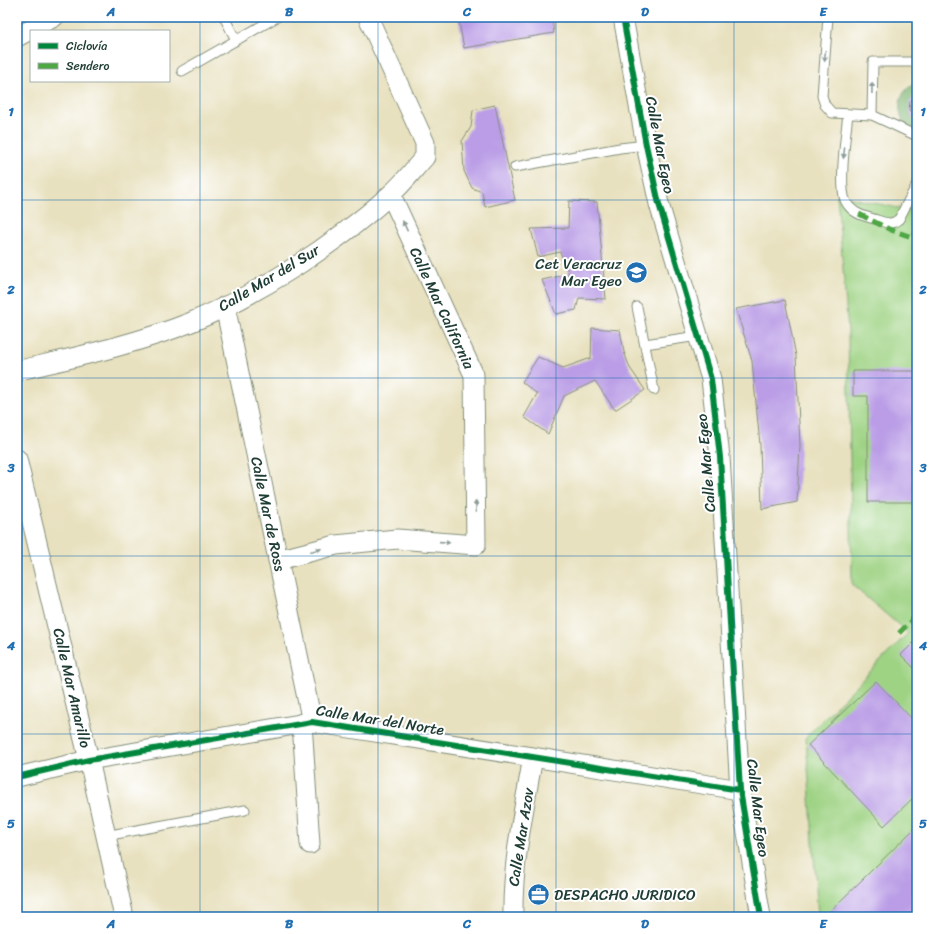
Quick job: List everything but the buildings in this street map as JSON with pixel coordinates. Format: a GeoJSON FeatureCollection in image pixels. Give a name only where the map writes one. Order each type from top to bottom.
{"type":"FeatureCollection","features":[{"type":"Feature","properties":{"kind":"street"},"geometry":{"type":"LineString","coordinates":[[17,37],[54,17]]}},
{"type":"Feature","properties":{"kind":"street","name":"Calle Mar del Sur"},"geometry":{"type":"LineString","coordinates":[[17,371],[140,340],[189,322],[225,306],[241,298],[310,256],[391,195],[425,158],[425,143],[368,17]]}},
{"type":"Feature","properties":{"kind":"street","name":"Calle Mar Egeo"},"geometry":{"type":"LineString","coordinates":[[623,17],[646,146],[659,204],[711,379],[720,457],[740,790],[761,917]]}},
{"type":"Feature","properties":{"kind":"street","name":"Calle Mar California"},"geometry":{"type":"LineString","coordinates":[[278,560],[336,545],[397,539],[476,545],[474,376],[391,195]]}},
{"type":"Feature","properties":{"kind":"street","name":"Calle Mar de Ross"},"geometry":{"type":"LineString","coordinates":[[225,306],[278,560],[307,722],[310,844]]}},
{"type":"Feature","properties":{"kind":"street","name":"Calle Mar Amarillo"},"geometry":{"type":"LineString","coordinates":[[17,459],[89,760],[124,917]]}},
{"type":"Feature","properties":{"kind":"street","name":"Calle Mar del Norte"},"geometry":{"type":"LineString","coordinates":[[17,776],[89,760],[307,722],[740,790]]}},
{"type":"Feature","properties":{"kind":"street","name":"Calle Mar Azov"},"geometry":{"type":"LineString","coordinates":[[513,917],[512,894],[533,757]]}},
{"type":"Feature","properties":{"kind":"lane"},"geometry":{"type":"LineString","coordinates":[[224,17],[236,40]]}},
{"type":"Feature","properties":{"kind":"lane"},"geometry":{"type":"LineString","coordinates":[[182,71],[277,17]]}},
{"type":"Feature","properties":{"kind":"lane"},"geometry":{"type":"LineString","coordinates":[[828,17],[822,96],[825,105],[832,112],[872,115],[917,136]]}},
{"type":"Feature","properties":{"kind":"lane"},"geometry":{"type":"LineString","coordinates":[[872,115],[873,62],[917,62]]}},
{"type":"Feature","properties":{"kind":"lane"},"geometry":{"type":"LineString","coordinates":[[848,114],[842,165],[845,201],[851,209],[866,217],[888,224],[894,223],[899,219],[917,184]]}},
{"type":"Feature","properties":{"kind":"lane"},"geometry":{"type":"LineString","coordinates":[[515,167],[620,148],[646,146]]}},
{"type":"Feature","properties":{"kind":"lane"},"geometry":{"type":"LineString","coordinates":[[637,307],[654,390]]}},
{"type":"Feature","properties":{"kind":"lane"},"geometry":{"type":"LineString","coordinates":[[645,344],[698,336]]}},
{"type":"Feature","properties":{"kind":"lane"},"geometry":{"type":"LineString","coordinates":[[105,836],[245,810]]}},
{"type":"Feature","properties":{"kind":"green space"},"geometry":{"type":"Polygon","coordinates":[[[917,83],[917,134],[910,129],[901,116],[900,100],[909,87],[917,83]]]}},
{"type":"Feature","properties":{"kind":"green space"},"geometry":{"type":"Polygon","coordinates":[[[837,195],[917,212],[917,917],[818,917],[806,737],[908,633],[852,585],[848,331],[837,195]]]}},
{"type":"Feature","properties":{"kind":"marked path"},"geometry":{"type":"LineString","coordinates":[[859,214],[891,230],[912,237],[917,233]]}},
{"type":"Feature","properties":{"kind":"marked path"},"geometry":{"type":"LineString","coordinates":[[899,633],[917,615]]}},
{"type":"Feature","properties":{"kind":"cycle path"},"geometry":{"type":"LineString","coordinates":[[623,17],[646,145],[659,204],[711,379],[720,457],[740,790],[761,917]]}},
{"type":"Feature","properties":{"kind":"cycle path"},"geometry":{"type":"LineString","coordinates":[[17,777],[89,760],[312,722],[740,790]]}},
{"type":"Feature","properties":{"kind":"place","name":"Cet Veracruz Mar Egeo"},"geometry":{"type":"Point","coordinates":[637,273]}},
{"type":"Feature","properties":{"kind":"place","name":"DESPACHO JURIDICO"},"geometry":{"type":"Point","coordinates":[538,895]}}]}
